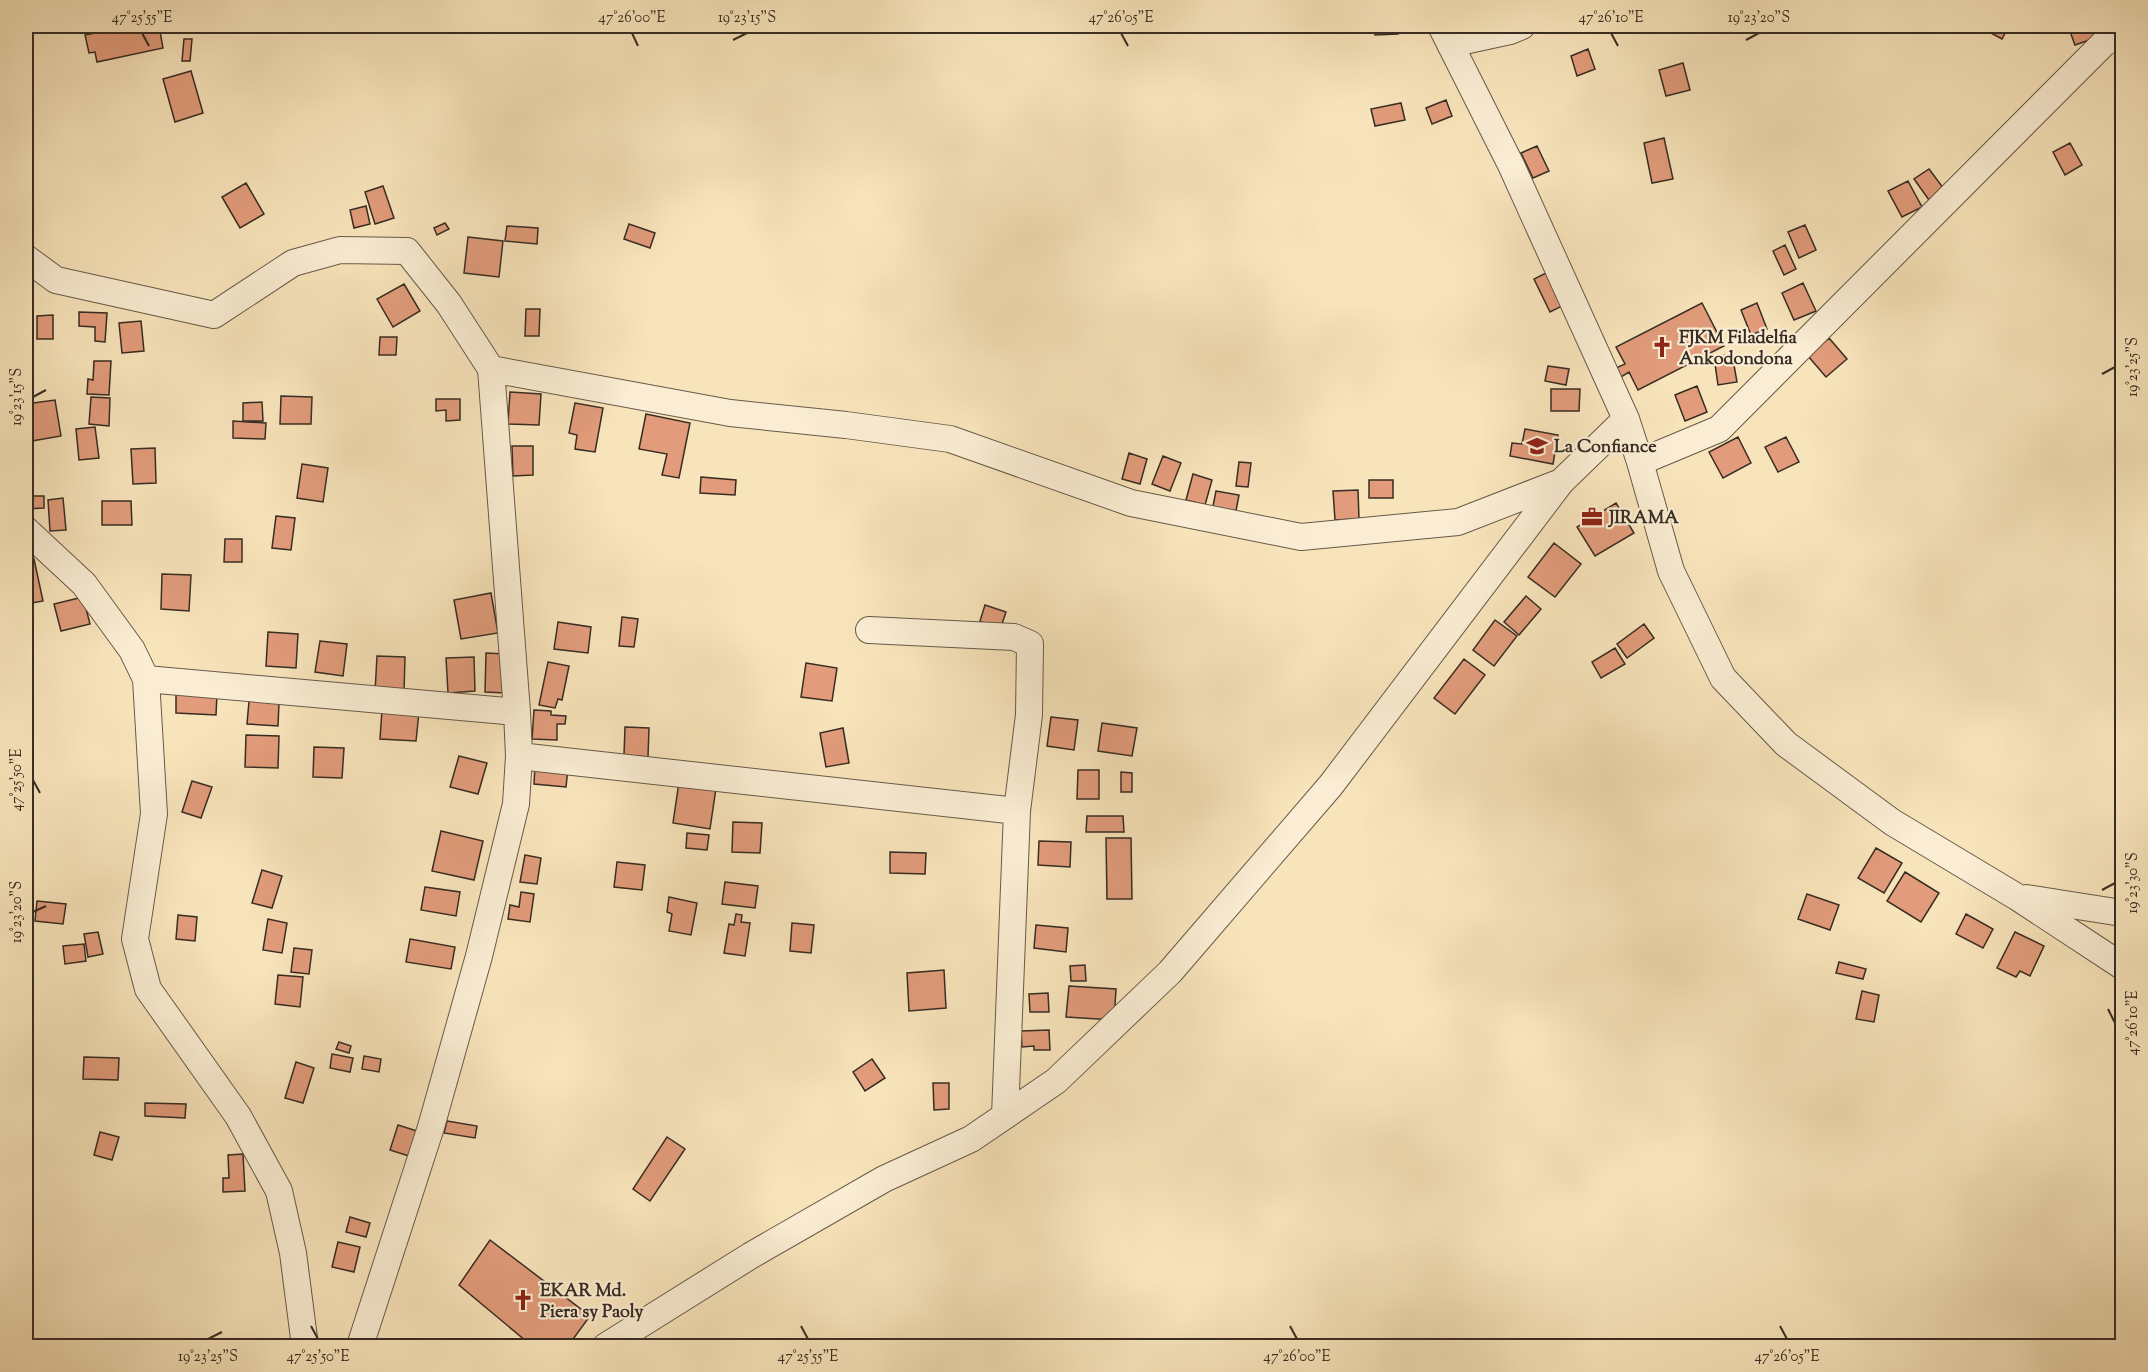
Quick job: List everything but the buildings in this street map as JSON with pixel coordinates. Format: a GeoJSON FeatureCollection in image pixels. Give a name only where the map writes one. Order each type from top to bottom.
{"type":"FeatureCollection","features":[{"type":"Feature","properties":{"kind":"street"},"geometry":{"type":"LineString","coordinates":[[1522,26],[1510,31],[1446,34],[1511,165],[1626,419],[1671,571],[1724,678],[1786,744],[1892,822],[2017,897],[2122,966]]}},
{"type":"Feature","properties":{"kind":"street"},"geometry":{"type":"LineString","coordinates":[[1640,462],[1719,429],[2104,43],[2122,34]]}},
{"type":"Feature","properties":{"kind":"street"},"geometry":{"type":"LineString","coordinates":[[26,258],[56,280],[214,315],[293,263],[340,250],[407,251],[449,304],[491,369],[517,712],[519,756],[516,804],[479,956],[431,1127],[360,1347]]}},
{"type":"Feature","properties":{"kind":"street"},"geometry":{"type":"LineString","coordinates":[[491,369],[730,413],[950,439],[1131,503],[1301,537],[1458,522],[1561,482]]}},
{"type":"Feature","properties":{"kind":"street"},"geometry":{"type":"LineString","coordinates":[[606,1347],[750,1256],[873,1184],[971,1139],[1056,1081],[1170,972],[1331,785],[1561,482],[1626,419]]}},
{"type":"Feature","properties":{"kind":"street"},"geometry":{"type":"LineString","coordinates":[[26,530],[84,584],[132,650],[146,679],[154,814],[135,939],[148,989],[238,1116],[279,1191],[293,1253],[305,1347]]}},
{"type":"Feature","properties":{"kind":"street"},"geometry":{"type":"LineString","coordinates":[[869,630],[1014,637],[1030,644],[1029,715],[1017,811],[1005,1116]]}},
{"type":"Feature","properties":{"kind":"street"},"geometry":{"type":"LineString","coordinates":[[146,679],[517,712]]}},
{"type":"Feature","properties":{"kind":"street"},"geometry":{"type":"LineString","coordinates":[[519,756],[1017,811]]}},
{"type":"Feature","properties":{"kind":"street"},"geometry":{"type":"LineString","coordinates":[[2017,897],[2122,913]]}},
{"type":"Feature","properties":{"kind":"place","name":"FJKM Filadelfia Ankodondona"},"geometry":{"type":"Point","coordinates":[1662,347]}},
{"type":"Feature","properties":{"kind":"place","name":"La Confiance"},"geometry":{"type":"Point","coordinates":[1537,446]}},
{"type":"Feature","properties":{"kind":"place","name":"JIRAMA"},"geometry":{"type":"Point","coordinates":[1592,517]}},
{"type":"Feature","properties":{"kind":"place","name":"EKAR Md. Piera sy Paoly"},"geometry":{"type":"Point","coordinates":[523,1300]}}]}
